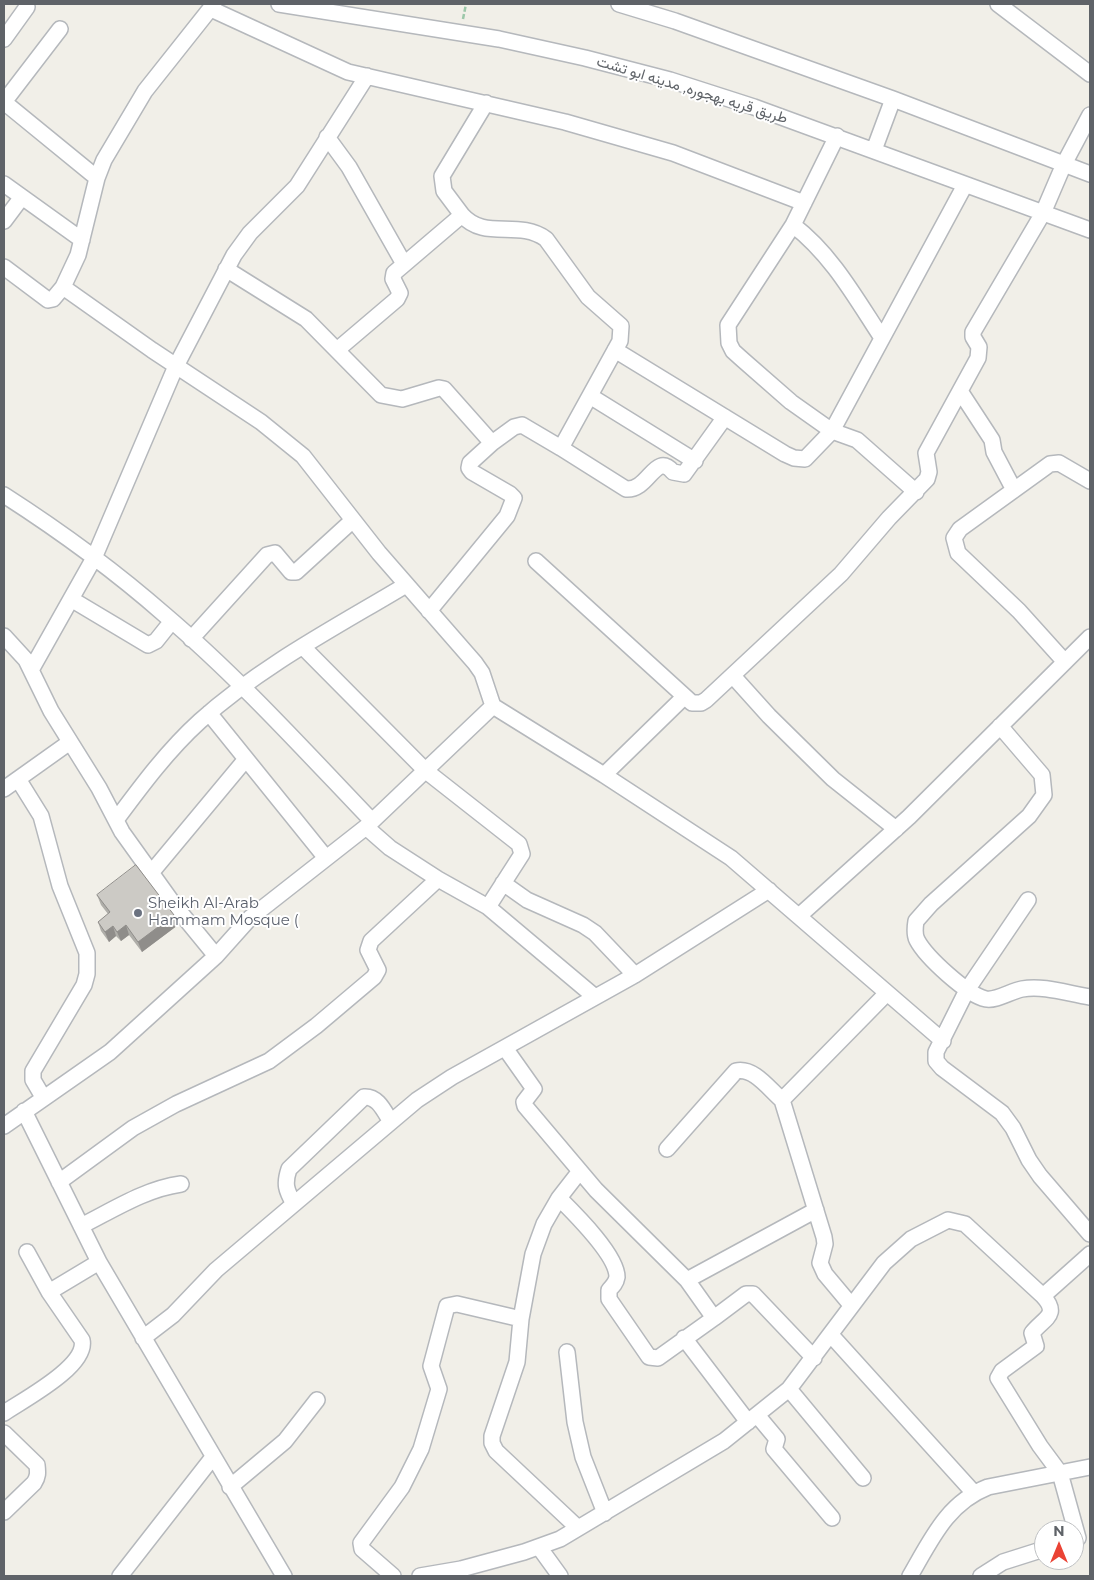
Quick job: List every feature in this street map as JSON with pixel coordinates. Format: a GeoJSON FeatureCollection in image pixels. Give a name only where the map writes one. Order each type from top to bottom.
{"type":"FeatureCollection","features":[{"type":"Feature","properties":{"kind":"street","name":"طريق قريه بهجوره, مدينه ابو تشت"},"geometry":{"type":"LineString","coordinates":[[279,4],[479,35],[585,58],[680,83],[837,136],[1090,230]]}},
{"type":"Feature","properties":{"kind":"street"},"geometry":{"type":"LineString","coordinates":[[619,4],[675,21],[1090,174]]}},
{"type":"Feature","properties":{"kind":"street"},"geometry":{"type":"LineString","coordinates":[[998,4],[1090,74]]}},
{"type":"Feature","properties":{"kind":"street"},"geometry":{"type":"LineString","coordinates":[[4,268],[48,300],[53,299],[63,286],[78,255],[97,178],[104,160],[145,91],[213,6],[348,72],[565,122],[673,153],[804,203]]}},
{"type":"Feature","properties":{"kind":"street"},"geometry":{"type":"LineString","coordinates":[[4,39],[27,7]]}},
{"type":"Feature","properties":{"kind":"street"},"geometry":{"type":"LineString","coordinates":[[60,29],[4,102],[97,178]]}},
{"type":"Feature","properties":{"kind":"street"},"geometry":{"type":"LineString","coordinates":[[31,670],[94,558],[176,366],[226,269],[250,233],[297,186],[367,76]]}},
{"type":"Feature","properties":{"kind":"street"},"geometry":{"type":"LineString","coordinates":[[874,150],[893,100]]}},
{"type":"Feature","properties":{"kind":"street"},"geometry":{"type":"LineString","coordinates":[[486,103],[442,176],[444,191],[462,215],[474,226],[526,230],[546,239],[588,296],[599,307],[620,322],[622,331],[616,350],[561,448]]}},
{"type":"Feature","properties":{"kind":"street"},"geometry":{"type":"LineString","coordinates":[[536,561],[684,697],[692,703],[701,703],[841,574],[889,518],[916,492],[927,478],[929,472],[926,453],[978,358],[979,347],[973,338],[973,332],[1043,213],[1064,164],[1090,115]]}},
{"type":"Feature","properties":{"kind":"street"},"geometry":{"type":"LineString","coordinates":[[837,136],[793,225],[728,325],[729,343],[733,351],[784,396],[832,431],[857,440],[916,492]]}},
{"type":"Feature","properties":{"kind":"street"},"geometry":{"type":"LineString","coordinates":[[327,137],[350,167],[404,264]]}},
{"type":"Feature","properties":{"kind":"street"},"geometry":{"type":"LineString","coordinates":[[4,184],[82,240]]}},
{"type":"Feature","properties":{"kind":"street"},"geometry":{"type":"LineString","coordinates":[[616,350],[785,454],[801,460],[809,455],[832,431],[965,185]]}},
{"type":"Feature","properties":{"kind":"street"},"geometry":{"type":"LineString","coordinates":[[4,221],[22,197]]}},
{"type":"Feature","properties":{"kind":"street"},"geometry":{"type":"LineString","coordinates":[[337,350],[397,299],[400,293],[393,276],[394,273],[462,215]]}},
{"type":"Feature","properties":{"kind":"street"},"geometry":{"type":"LineString","coordinates":[[793,225],[813,240],[828,257],[882,338]]}},
{"type":"Feature","properties":{"kind":"street"},"geometry":{"type":"LineString","coordinates":[[226,269],[306,319],[381,395],[402,399],[439,388],[444,389],[492,443]]}},
{"type":"Feature","properties":{"kind":"street"},"geometry":{"type":"LineString","coordinates":[[63,286],[176,366],[261,422],[303,456],[406,585],[482,673],[493,706],[604,775],[731,858],[943,1040]]}},
{"type":"Feature","properties":{"kind":"street"},"geometry":{"type":"LineString","coordinates":[[960,391],[992,440],[994,452],[1014,490]]}},
{"type":"Feature","properties":{"kind":"street"},"geometry":{"type":"LineString","coordinates":[[590,396],[695,461]]}},
{"type":"Feature","properties":{"kind":"street"},"geometry":{"type":"LineString","coordinates":[[429,610],[507,516],[513,506],[514,498],[510,494],[472,472],[469,468],[470,463],[492,443],[514,427],[522,425],[626,489],[639,488],[657,467],[662,465],[670,468],[673,472],[684,474],[725,417]]}},
{"type":"Feature","properties":{"kind":"street"},"geometry":{"type":"LineString","coordinates":[[1065,662],[1019,611],[958,553],[954,538],[960,529],[1050,464],[1059,463],[1090,481]]}},
{"type":"Feature","properties":{"kind":"street"},"geometry":{"type":"LineString","coordinates":[[4,495],[120,577],[172,621],[242,686],[390,848],[438,880],[488,907],[596,997]]}},
{"type":"Feature","properties":{"kind":"street"},"geometry":{"type":"LineString","coordinates":[[191,639],[267,554],[276,553],[290,572],[296,572],[353,520]]}},
{"type":"Feature","properties":{"kind":"street"},"geometry":{"type":"LineString","coordinates":[[116,820],[150,774],[209,714],[242,686],[406,585]]}},
{"type":"Feature","properties":{"kind":"street"},"geometry":{"type":"LineString","coordinates":[[71,599],[148,645],[156,640],[172,621]]}},
{"type":"Feature","properties":{"kind":"street"},"geometry":{"type":"LineString","coordinates":[[4,636],[18,650],[31,670],[51,711],[116,820],[151,873],[216,956]]}},
{"type":"Feature","properties":{"kind":"street"},"geometry":{"type":"LineString","coordinates":[[799,916],[896,830],[1090,637]]}},
{"type":"Feature","properties":{"kind":"street"},"geometry":{"type":"LineString","coordinates":[[303,647],[426,771],[519,844],[522,854],[488,907]]}},
{"type":"Feature","properties":{"kind":"street"},"geometry":{"type":"LineString","coordinates":[[732,676],[769,716],[833,779],[896,830]]}},
{"type":"Feature","properties":{"kind":"street"},"geometry":{"type":"LineString","coordinates":[[604,775],[684,697]]}},
{"type":"Feature","properties":{"kind":"street"},"geometry":{"type":"LineString","coordinates":[[4,1126],[110,1052],[216,956],[250,918],[369,824],[493,706]]}},
{"type":"Feature","properties":{"kind":"street"},"geometry":{"type":"LineString","coordinates":[[209,714],[326,858]]}},
{"type":"Feature","properties":{"kind":"street"},"geometry":{"type":"LineString","coordinates":[[1000,726],[1042,775],[1044,795],[1029,816],[931,904],[916,921],[916,938],[924,950],[967,990],[978,997],[989,1000],[1023,989],[1040,988],[1090,997]]}},
{"type":"Feature","properties":{"kind":"street"},"geometry":{"type":"LineString","coordinates":[[4,790],[70,742]]}},
{"type":"Feature","properties":{"kind":"street"},"geometry":{"type":"LineString","coordinates":[[151,873],[246,759]]}},
{"type":"Feature","properties":{"kind":"street"},"geometry":{"type":"LineString","coordinates":[[18,779],[41,816],[60,886],[86,953],[84,985],[33,1071],[33,1080],[44,1098]]}},
{"type":"Feature","properties":{"kind":"street"},"geometry":{"type":"LineString","coordinates":[[59,1182],[133,1128],[176,1104],[269,1061],[316,1026],[374,977],[378,970],[368,950],[371,941],[438,880]]}},
{"type":"Feature","properties":{"kind":"street"},"geometry":{"type":"LineString","coordinates":[[503,883],[527,900],[583,925],[595,933],[635,975]]}},
{"type":"Feature","properties":{"kind":"street"},"geometry":{"type":"LineString","coordinates":[[143,1338],[173,1314],[216,1270],[417,1100],[635,975],[769,890]]}},
{"type":"Feature","properties":{"kind":"street"},"geometry":{"type":"LineString","coordinates":[[1028,900],[967,990],[936,1055],[938,1064],[1002,1113],[1013,1128],[1029,1160],[1040,1176],[1090,1234]]}},
{"type":"Feature","properties":{"kind":"street"},"geometry":{"type":"LineString","coordinates":[[782,1100],[887,993]]}},
{"type":"Feature","properties":{"kind":"street"},"geometry":{"type":"LineString","coordinates":[[505,1048],[534,1089],[524,1102],[525,1106],[596,1190],[687,1280],[714,1318]]}},
{"type":"Feature","properties":{"kind":"street"},"geometry":{"type":"LineString","coordinates":[[667,1149],[736,1071],[748,1071],[755,1075],[782,1100],[825,1244],[820,1263],[825,1274],[851,1305]]}},
{"type":"Feature","properties":{"kind":"street"},"geometry":{"type":"LineString","coordinates":[[294,1204],[285,1190],[285,1180],[289,1169],[364,1097],[369,1097],[376,1101],[392,1122]]}},
{"type":"Feature","properties":{"kind":"street"},"geometry":{"type":"LineString","coordinates":[[24,1111],[99,1262],[284,1576]]}},
{"type":"Feature","properties":{"kind":"street"},"geometry":{"type":"LineString","coordinates":[[578,1528],[496,1451],[492,1443],[492,1436],[517,1362],[521,1319],[533,1254],[544,1224],[559,1198],[580,1171]]}},
{"type":"Feature","properties":{"kind":"street"},"geometry":{"type":"LineString","coordinates":[[81,1226],[148,1192],[163,1186],[181,1184]]}},
{"type":"Feature","properties":{"kind":"street"},"geometry":{"type":"LineString","coordinates":[[559,1198],[594,1234],[604,1250],[616,1276],[616,1282],[609,1290],[609,1298],[649,1357],[656,1359],[746,1294],[753,1294],[814,1358]]}},
{"type":"Feature","properties":{"kind":"street"},"geometry":{"type":"LineString","coordinates":[[687,1280],[816,1210]]}},
{"type":"Feature","properties":{"kind":"street"},"geometry":{"type":"LineString","coordinates":[[420,1576],[484,1570],[560,1539],[724,1441],[789,1389],[884,1263],[911,1239],[948,1220],[965,1224],[1043,1296],[1049,1304],[1051,1310],[1049,1316],[1032,1333],[1036,1346],[1002,1371],[998,1378],[1040,1446],[1060,1473],[1075,1520]]}},
{"type":"Feature","properties":{"kind":"street"},"geometry":{"type":"LineString","coordinates":[[4,1413],[63,1373],[81,1355],[83,1350],[82,1340],[49,1292],[27,1252]]}},
{"type":"Feature","properties":{"kind":"street"},"geometry":{"type":"LineString","coordinates":[[1043,1296],[1090,1254]]}},
{"type":"Feature","properties":{"kind":"street"},"geometry":{"type":"LineString","coordinates":[[49,1292],[99,1262]]}},
{"type":"Feature","properties":{"kind":"street"},"geometry":{"type":"LineString","coordinates":[[393,1576],[362,1549],[361,1544],[402,1487],[421,1449],[438,1398],[439,1383],[432,1374],[431,1366],[447,1306],[457,1304],[521,1319]]}},
{"type":"Feature","properties":{"kind":"street"},"geometry":{"type":"LineString","coordinates":[[831,1334],[974,1493]]}},
{"type":"Feature","properties":{"kind":"street"},"geometry":{"type":"LineString","coordinates":[[684,1338],[753,1418],[777,1439],[774,1449],[832,1518]]}},
{"type":"Feature","properties":{"kind":"street"},"geometry":{"type":"LineString","coordinates":[[568,1352],[575,1422],[583,1456],[605,1513]]}},
{"type":"Feature","properties":{"kind":"street"},"geometry":{"type":"LineString","coordinates":[[789,1389],[863,1478]]}},
{"type":"Feature","properties":{"kind":"street"},"geometry":{"type":"LineString","coordinates":[[230,1487],[285,1440],[317,1400]]}},
{"type":"Feature","properties":{"kind":"street"},"geometry":{"type":"LineString","coordinates":[[4,1433],[37,1465],[38,1472],[38,1478],[34,1483],[5,1507]]}},
{"type":"Feature","properties":{"kind":"street"},"geometry":{"type":"LineString","coordinates":[[120,1576],[213,1457]]}},
{"type":"Feature","properties":{"kind":"street"},"geometry":{"type":"LineString","coordinates":[[910,1576],[941,1522],[956,1505],[974,1493],[988,1487],[1090,1466]]}},
{"type":"Feature","properties":{"kind":"street"},"geometry":{"type":"LineString","coordinates":[[539,1547],[560,1576]]}},
{"type":"Feature","properties":{"kind":"street"},"geometry":{"type":"LineString","coordinates":[[981,1576],[1004,1562],[1034,1552]]}},
{"type":"Feature","properties":{"kind":"building","name":"Sheikh Al-Arab Hammam Mosque ("},"geometry":{"type":"Polygon","coordinates":[[[136,865],[174,915],[138,942],[126,925],[117,932],[113,926],[105,932],[98,922],[110,912],[97,895],[136,865]]]}},
{"type":"Feature","properties":{"kind":"place","name":"Sheikh Al-Arab Hammam Mosque ("},"geometry":{"type":"Point","coordinates":[138,913]}}]}
